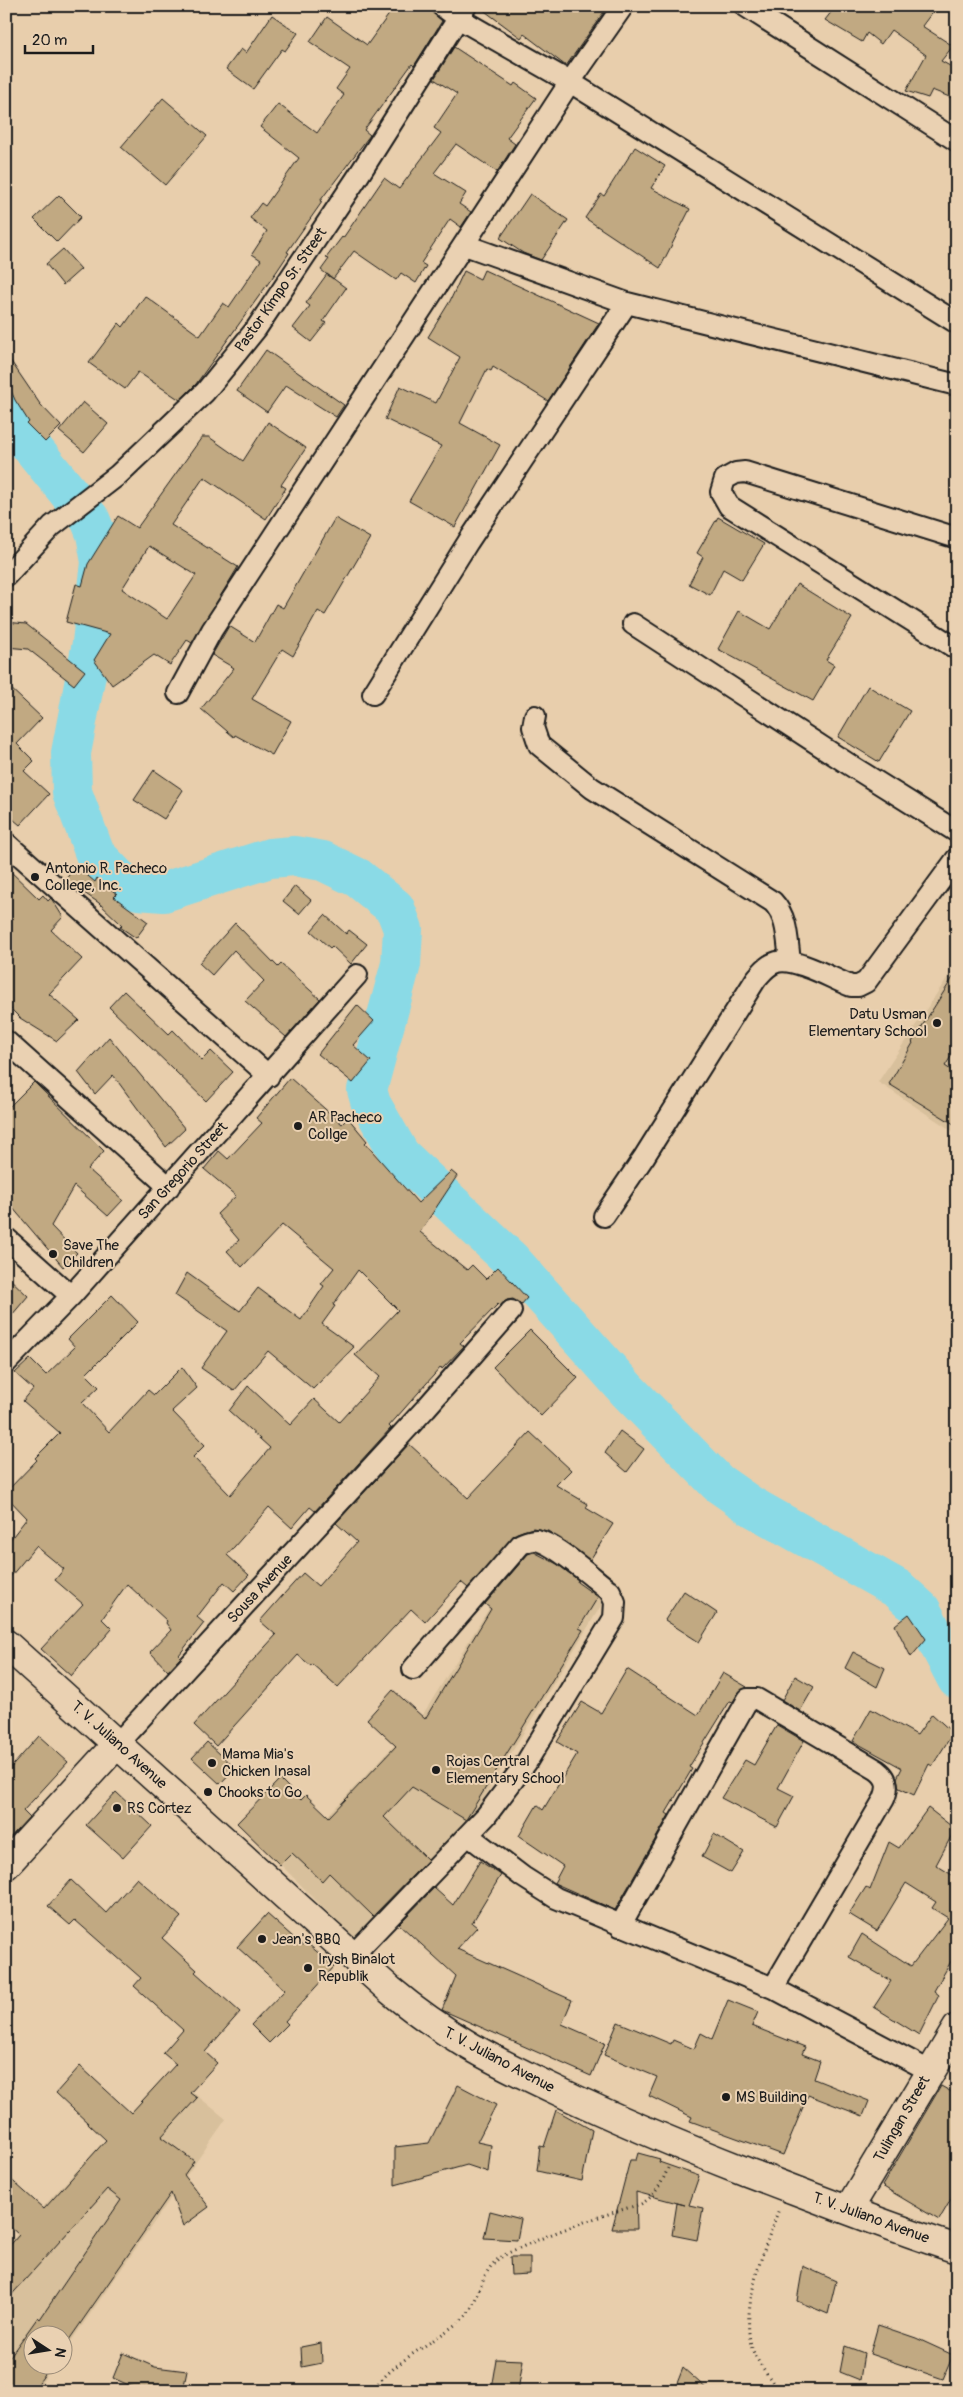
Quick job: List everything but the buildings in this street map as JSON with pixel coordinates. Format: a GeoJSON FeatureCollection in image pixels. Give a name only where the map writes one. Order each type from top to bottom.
{"type":"FeatureCollection","features":[{"type":"Feature","properties":{"kind":"main road","name":"T. V. Juliano Avenue"},"geometry":{"type":"LineString","coordinates":[[6,1644],[422,2017],[490,2058],[678,2145],[848,2210],[957,2249]]}},
{"type":"Feature","properties":{"kind":"main road","name":"Sousa Avenue"},"geometry":{"type":"LineString","coordinates":[[6,1865],[117,1744]]}},
{"type":"Feature","properties":{"kind":"main road","name":"Tulingan Street"},"geometry":{"type":"LineString","coordinates":[[848,2210],[957,2028]]}},
{"type":"Feature","properties":{"kind":"street"},"geometry":{"type":"LineString","coordinates":[[442,6],[462,12],[570,82],[957,323]]}},
{"type":"Feature","properties":{"kind":"street"},"geometry":{"type":"LineString","coordinates":[[178,693],[212,630],[570,82],[623,6]]}},
{"type":"Feature","properties":{"kind":"street"},"geometry":{"type":"LineString","coordinates":[[745,6],[957,142]]}},
{"type":"Feature","properties":{"kind":"street","name":"Pastor Kimpo Sr. Street"},"geometry":{"type":"LineString","coordinates":[[6,576],[52,526],[118,475],[205,392],[256,329],[357,178],[462,12]]}},
{"type":"Feature","properties":{"kind":"street"},"geometry":{"type":"LineString","coordinates":[[465,245],[627,303],[957,385]]}},
{"type":"Feature","properties":{"kind":"street"},"geometry":{"type":"LineString","coordinates":[[373,694],[468,542],[627,303]]}},
{"type":"Feature","properties":{"kind":"street"},"geometry":{"type":"LineString","coordinates":[[957,538],[745,472],[736,473],[725,479],[721,492],[729,506],[957,649]]}},
{"type":"Feature","properties":{"kind":"street"},"geometry":{"type":"LineString","coordinates":[[633,624],[957,832]]}},
{"type":"Feature","properties":{"kind":"street"},"geometry":{"type":"LineString","coordinates":[[535,716],[533,727],[539,745],[592,788],[774,902],[782,912],[785,921],[790,961]]}},
{"type":"Feature","properties":{"kind":"street"},"geometry":{"type":"LineString","coordinates":[[6,843],[269,1076]]}},
{"type":"Feature","properties":{"kind":"street"},"geometry":{"type":"LineString","coordinates":[[604,1216],[644,1157],[756,979],[768,966],[778,962],[790,961],[851,986],[858,986],[866,982],[957,858]]}},
{"type":"Feature","properties":{"kind":"street","name":"San Gregorio Street"},"geometry":{"type":"LineString","coordinates":[[6,1363],[71,1296],[357,975]]}},
{"type":"Feature","properties":{"kind":"street"},"geometry":{"type":"LineString","coordinates":[[6,1041],[169,1187]]}},
{"type":"Feature","properties":{"kind":"street"},"geometry":{"type":"LineString","coordinates":[[6,1238],[71,1296]]}},
{"type":"Feature","properties":{"kind":"street","name":"Sousa Avenue"},"geometry":{"type":"LineString","coordinates":[[117,1744],[426,1408],[511,1312]]}},
{"type":"Feature","properties":{"kind":"street"},"geometry":{"type":"LineString","coordinates":[[352,1956],[469,1836],[526,1763],[614,1618],[616,1602],[610,1591],[552,1547],[537,1540],[529,1540],[521,1544],[413,1670]]}},
{"type":"Feature","properties":{"kind":"street"},"geometry":{"type":"LineString","coordinates":[[620,1926],[748,1699],[757,1699],[877,1770],[883,1775],[887,1783],[884,1799],[773,1988]]}},
{"type":"Feature","properties":{"kind":"street"},"geometry":{"type":"LineString","coordinates":[[469,1836],[523,1878],[556,1898],[773,1988],[930,2071]]}},
{"type":"Feature","properties":{"kind":"path"},"geometry":{"type":"LineString","coordinates":[[372,2391],[381,2379],[404,2358],[464,2319],[473,2303],[484,2275],[494,2262],[566,2227],[650,2200],[664,2180]]}},
{"type":"Feature","properties":{"kind":"path"},"geometry":{"type":"LineString","coordinates":[[777,2391],[754,2352],[748,2334],[751,2303],[758,2274],[778,2210]]}},
{"type":"Feature","properties":{"kind":"shaded area","name":"Datu Usman Elementary School"},"geometry":{"type":"Polygon","coordinates":[[[957,963],[957,1134],[878,1082],[957,963]]]}},
{"type":"Feature","properties":{"kind":"shaded area","name":"Rojas Central Elementary School"},"geometry":{"type":"Polygon","coordinates":[[[526,1549],[605,1599],[468,1824],[357,1942],[281,1865],[422,1716],[526,1549]]]}},
{"type":"Feature","properties":{"kind":"shaded area"},"geometry":{"type":"Polygon","coordinates":[[[168,2072],[226,2119],[72,2340],[72,2324],[22,2324],[22,2374],[48,2374],[36,2391],[6,2391],[6,2247],[168,2072]]]}},
{"type":"Feature","properties":{"kind":"waterway"},"geometry":{"type":"LineString","coordinates":[[6,400],[21,434],[90,519],[96,534],[101,562],[92,643],[71,753],[72,792],[95,854],[119,879],[138,890],[164,892],[270,858],[294,856],[323,861],[358,878],[395,908],[403,929],[401,964],[367,1090],[371,1104],[400,1155],[511,1260],[627,1390],[718,1483],[751,1506],[898,1589],[921,1610],[957,1679]]}},
{"type":"Feature","properties":{"kind":"place","name":"Antonio R. Pacheco College, Inc."},"geometry":{"type":"Point","coordinates":[35,877]}},
{"type":"Feature","properties":{"kind":"place","name":"Datu Usman Elementary School"},"geometry":{"type":"Point","coordinates":[937,1023]}},
{"type":"Feature","properties":{"kind":"place","name":"AR Pacheco Collge"},"geometry":{"type":"Point","coordinates":[298,1126]}},
{"type":"Feature","properties":{"kind":"place","name":"Save The Children"},"geometry":{"type":"Point","coordinates":[53,1254]}},
{"type":"Feature","properties":{"kind":"place","name":"Mama Mia's Chicken Inasal"},"geometry":{"type":"Point","coordinates":[212,1763]}},
{"type":"Feature","properties":{"kind":"place","name":"Rojas Central Elementary School"},"geometry":{"type":"Point","coordinates":[436,1770]}},
{"type":"Feature","properties":{"kind":"place","name":"Chooks to Go"},"geometry":{"type":"Point","coordinates":[208,1792]}},
{"type":"Feature","properties":{"kind":"place","name":"RS Cortez"},"geometry":{"type":"Point","coordinates":[117,1808]}},
{"type":"Feature","properties":{"kind":"place","name":"Jean's BBQ"},"geometry":{"type":"Point","coordinates":[262,1939]}},
{"type":"Feature","properties":{"kind":"place","name":"Irysh Binalot Republik"},"geometry":{"type":"Point","coordinates":[308,1968]}},
{"type":"Feature","properties":{"kind":"place","name":"MS Building"},"geometry":{"type":"Point","coordinates":[726,2097]}}]}
